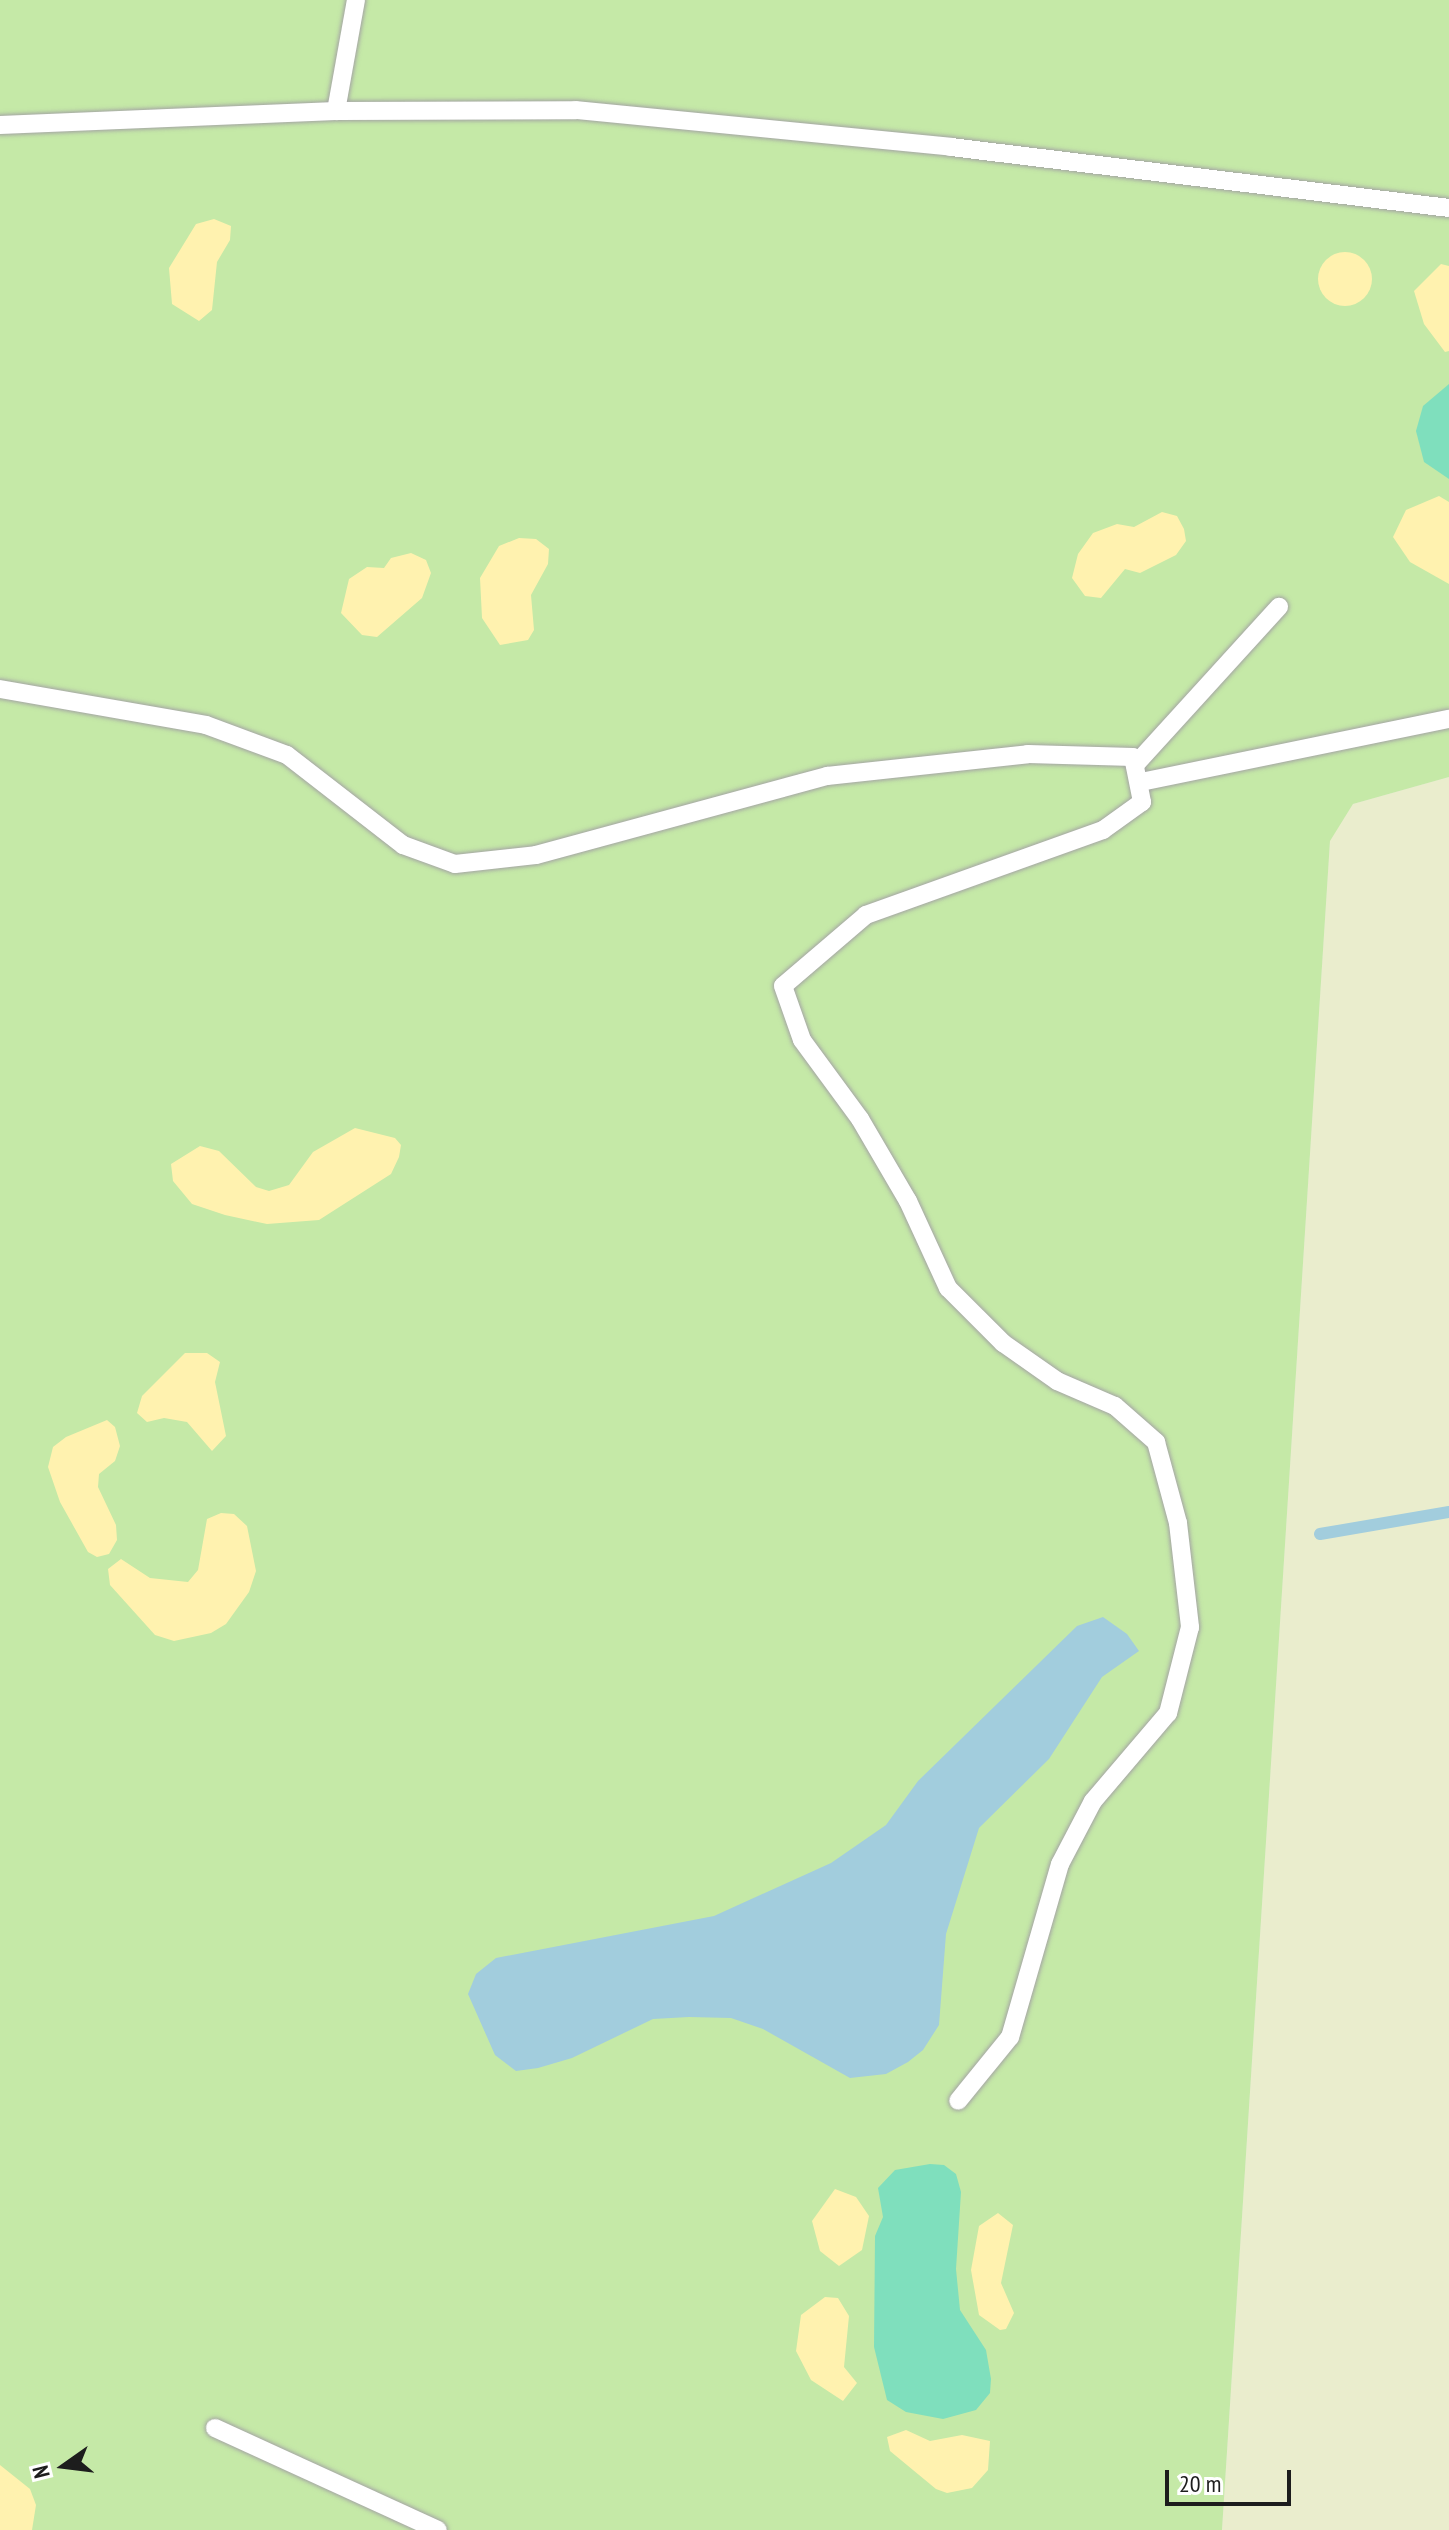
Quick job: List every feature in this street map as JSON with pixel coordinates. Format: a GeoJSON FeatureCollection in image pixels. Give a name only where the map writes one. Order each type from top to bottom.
{"type":"FeatureCollection","features":[{"type":"Feature","properties":{"kind":"lane"},"geometry":{"type":"LineString","coordinates":[[336,111],[356,0]]}},
{"type":"Feature","properties":{"kind":"lane"},"geometry":{"type":"LineString","coordinates":[[0,125],[336,111],[576,110],[951,147],[1449,208]]}},
{"type":"Feature","properties":{"kind":"lane"},"geometry":{"type":"LineString","coordinates":[[1138,774],[1279,607]]}},
{"type":"Feature","properties":{"kind":"lane"},"geometry":{"type":"LineString","coordinates":[[0,689],[206,725],[287,755],[403,845],[455,864],[536,855],[827,776],[1028,754],[1133,757],[1142,802],[1103,830],[866,915],[783,986],[802,1040],[860,1119],[908,1201],[948,1288],[1003,1343],[1057,1381],[1115,1406],[1156,1442],[1178,1523],[1190,1627],[1168,1713],[1093,1801],[1060,1864],[1010,2037],[958,2101]]}},
{"type":"Feature","properties":{"kind":"lane"},"geometry":{"type":"LineString","coordinates":[[1138,774],[1449,719]]}},
{"type":"Feature","properties":{"kind":"lane"},"geometry":{"type":"LineString","coordinates":[[215,2428],[438,2530]]}},
{"type":"Feature","properties":{"kind":"green space"},"geometry":{"type":"Polygon","coordinates":[[[0,0],[1449,0],[1449,777],[1353,804],[1330,841],[1222,2530],[0,2530],[0,0]]]}},
{"type":"Feature","properties":{"kind":"green space"},"geometry":{"type":"Polygon","coordinates":[[[1449,384],[1449,479],[1424,462],[1416,431],[1423,406],[1449,384]]]}},
{"type":"Feature","properties":{"kind":"green space"},"geometry":{"type":"Polygon","coordinates":[[[1449,777],[1449,2530],[1222,2530],[1330,840],[1353,804],[1449,777]]]}},
{"type":"Feature","properties":{"kind":"green space"},"geometry":{"type":"Polygon","coordinates":[[[930,2164],[944,2165],[956,2174],[961,2192],[956,2269],[960,2310],[986,2350],[991,2379],[990,2393],[976,2410],[943,2419],[906,2412],[887,2400],[874,2347],[875,2236],[883,2217],[878,2188],[895,2170],[930,2164]]]}},
{"type":"Feature","properties":{"kind":"sand"},"geometry":{"type":"Polygon","coordinates":[[[214,219],[231,226],[230,240],[217,262],[212,310],[199,321],[172,304],[169,268],[196,224],[214,219]]]}},
{"type":"Feature","properties":{"kind":"sand"},"geometry":{"type":"Polygon","coordinates":[[[1345,252],[1364,260],[1372,279],[1364,298],[1345,306],[1326,298],[1318,279],[1326,260],[1345,252]]]}},
{"type":"Feature","properties":{"kind":"sand"},"geometry":{"type":"Polygon","coordinates":[[[1441,264],[1449,266],[1449,351],[1445,352],[1424,324],[1414,291],[1441,264]]]}},
{"type":"Feature","properties":{"kind":"sand"},"geometry":{"type":"Polygon","coordinates":[[[1439,496],[1449,502],[1449,584],[1410,562],[1393,537],[1406,510],[1439,496]]]}},
{"type":"Feature","properties":{"kind":"sand"},"geometry":{"type":"Polygon","coordinates":[[[1162,512],[1177,516],[1184,529],[1186,541],[1176,555],[1140,573],[1125,569],[1101,598],[1085,596],[1072,578],[1078,554],[1093,533],[1117,524],[1134,527],[1162,512]]]}},
{"type":"Feature","properties":{"kind":"sand"},"geometry":{"type":"Polygon","coordinates":[[[519,538],[536,539],[549,549],[548,564],[531,595],[534,630],[528,640],[500,645],[482,618],[480,578],[499,546],[519,538]]]}},
{"type":"Feature","properties":{"kind":"sand"},"geometry":{"type":"Polygon","coordinates":[[[411,553],[426,560],[431,573],[422,598],[377,637],[362,635],[341,613],[349,579],[367,567],[384,568],[391,558],[411,553]]]}},
{"type":"Feature","properties":{"kind":"sand"},"geometry":{"type":"Polygon","coordinates":[[[355,1128],[395,1138],[401,1145],[399,1157],[391,1174],[319,1220],[267,1224],[225,1215],[192,1204],[173,1181],[171,1164],[200,1146],[219,1151],[256,1187],[269,1191],[289,1185],[313,1152],[355,1128]]]}},
{"type":"Feature","properties":{"kind":"sand"},"geometry":{"type":"Polygon","coordinates":[[[185,1353],[207,1353],[220,1362],[215,1382],[226,1436],[212,1451],[187,1422],[164,1418],[147,1422],[137,1413],[142,1396],[185,1353]]]}},
{"type":"Feature","properties":{"kind":"sand"},"geometry":{"type":"Polygon","coordinates":[[[107,1420],[115,1427],[120,1446],[115,1461],[99,1474],[98,1487],[116,1525],[117,1540],[109,1554],[97,1557],[88,1552],[60,1502],[48,1467],[53,1447],[66,1437],[107,1420]]]}},
{"type":"Feature","properties":{"kind":"sand"},"geometry":{"type":"Polygon","coordinates":[[[221,1513],[234,1514],[247,1526],[256,1571],[249,1592],[226,1624],[211,1633],[174,1641],[155,1635],[110,1585],[108,1569],[121,1559],[150,1578],[188,1582],[198,1570],[207,1519],[221,1513]]]}},
{"type":"Feature","properties":{"kind":"sand"},"geometry":{"type":"Polygon","coordinates":[[[835,2189],[856,2197],[869,2216],[862,2250],[839,2266],[820,2251],[812,2221],[835,2189]]]}},
{"type":"Feature","properties":{"kind":"sand"},"geometry":{"type":"Polygon","coordinates":[[[998,2213],[1013,2225],[1001,2283],[1014,2313],[1006,2329],[1000,2330],[979,2315],[971,2270],[979,2226],[998,2213]]]}},
{"type":"Feature","properties":{"kind":"sand"},"geometry":{"type":"Polygon","coordinates":[[[825,2297],[838,2298],[849,2316],[844,2367],[857,2383],[843,2401],[811,2380],[796,2351],[801,2315],[825,2297]]]}},
{"type":"Feature","properties":{"kind":"sand"},"geometry":{"type":"Polygon","coordinates":[[[906,2430],[930,2441],[962,2435],[990,2441],[988,2470],[972,2488],[947,2493],[936,2489],[890,2451],[887,2437],[906,2430]]]}},
{"type":"Feature","properties":{"kind":"sand"},"geometry":{"type":"Polygon","coordinates":[[[0,2465],[30,2489],[36,2505],[32,2530],[0,2530],[0,2465]]]}},
{"type":"Feature","properties":{"kind":"water"},"geometry":{"type":"Polygon","coordinates":[[[1103,1617],[1127,1634],[1139,1651],[1102,1677],[1049,1759],[979,1828],[946,1934],[939,2025],[923,2050],[908,2062],[886,2074],[850,2078],[763,2029],[731,2018],[689,2017],[653,2019],[572,2058],[538,2068],[516,2071],[495,2055],[468,1994],[476,1974],[496,1958],[714,1916],[831,1863],[886,1825],[918,1781],[1077,1626],[1103,1617]]]}},
{"type":"Feature","properties":{"kind":"waterway"},"geometry":{"type":"LineString","coordinates":[[1320,1534],[1449,1512]]}}]}
